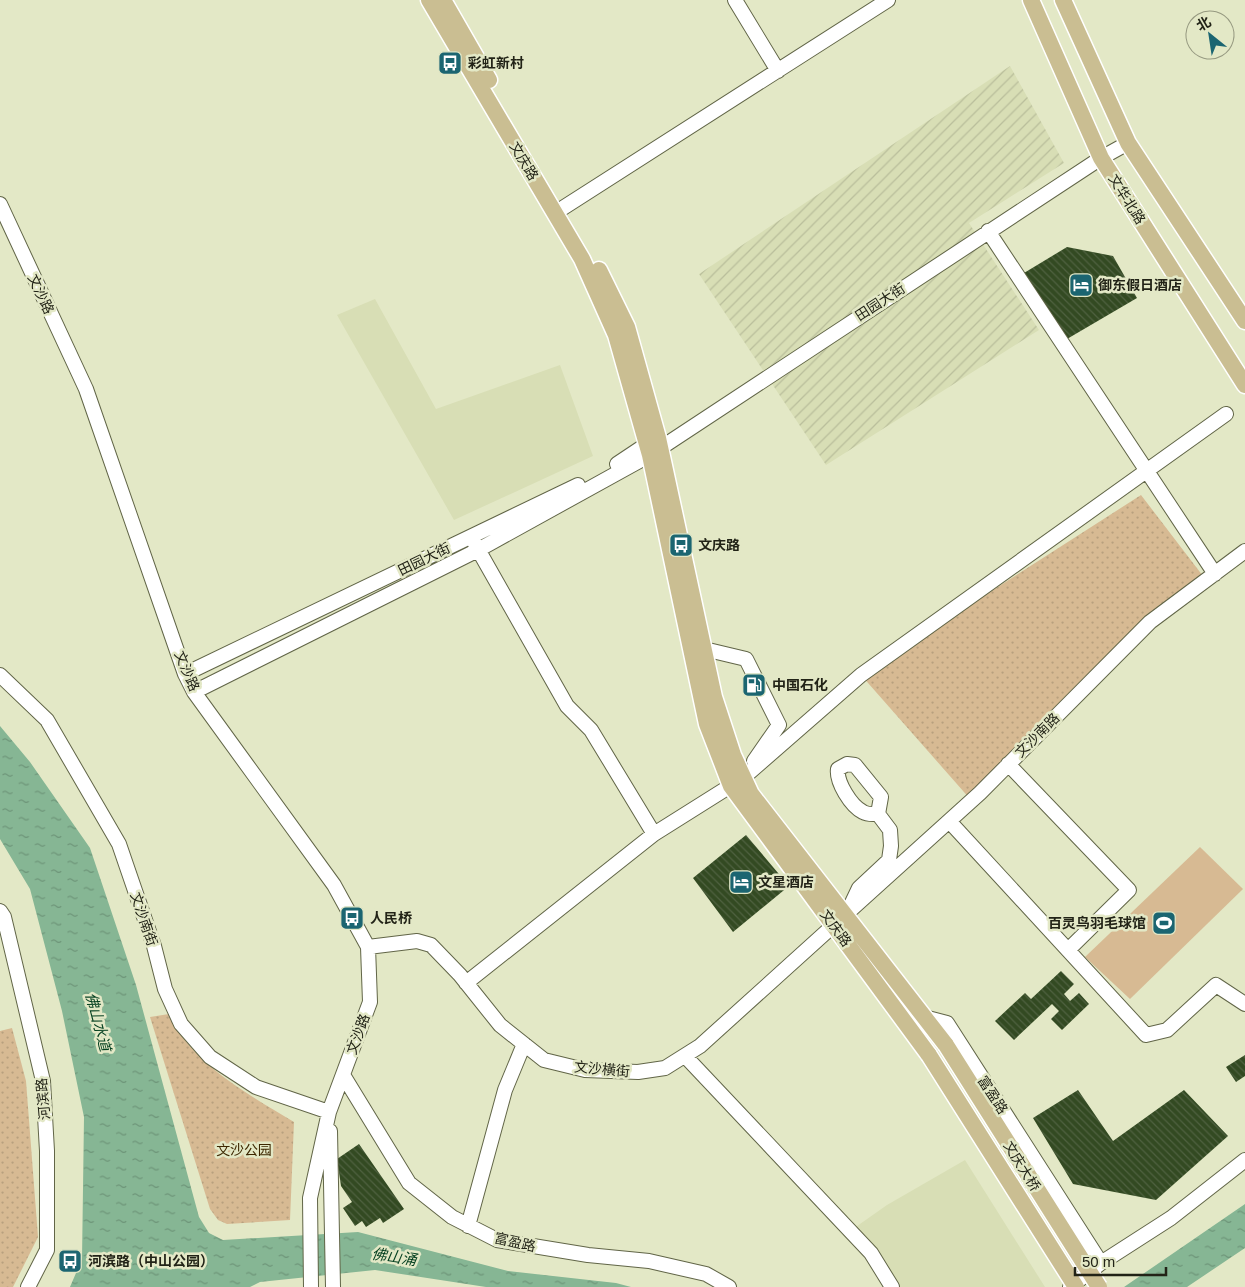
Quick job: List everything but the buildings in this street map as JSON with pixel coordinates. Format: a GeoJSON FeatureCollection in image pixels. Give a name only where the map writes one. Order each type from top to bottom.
{"type":"FeatureCollection","features":[{"type":"Feature","properties":{"kind":"main road","name":"文庆路"},"geometry":{"type":"LineString","coordinates":[[429,0],[559,211]]}},
{"type":"Feature","properties":{"kind":"main road","name":"文庆路"},"geometry":{"type":"LineString","coordinates":[[442,0],[559,211],[616,335],[652,449],[704,649],[714,697],[733,755],[737,782]]}},
{"type":"Feature","properties":{"kind":"main road","name":"文华北路"},"geometry":{"type":"LineString","coordinates":[[1031,0],[1101,158],[1245,385]]}},
{"type":"Feature","properties":{"kind":"main road"},"geometry":{"type":"LineString","coordinates":[[1063,0],[1128,143],[1245,321]]}},
{"type":"Feature","properties":{"kind":"main road","name":"文庆路"},"geometry":{"type":"LineString","coordinates":[[652,449],[707,724],[737,782],[840,920],[929,1055]]}},
{"type":"Feature","properties":{"kind":"main road","name":"文庆路"},"geometry":{"type":"LineString","coordinates":[[840,920],[946,1045]]}},
{"type":"Feature","properties":{"kind":"main road","name":"文庆大桥"},"geometry":{"type":"LineString","coordinates":[[946,1045],[1099,1287]]}},
{"type":"Feature","properties":{"kind":"main road","name":"文庆大桥"},"geometry":{"type":"LineString","coordinates":[[929,1055],[1076,1287]]}},
{"type":"Feature","properties":{"kind":"street"},"geometry":{"type":"LineString","coordinates":[[734,0],[778,71]]}},
{"type":"Feature","properties":{"kind":"street"},"geometry":{"type":"LineString","coordinates":[[559,211],[888,0]]}},
{"type":"Feature","properties":{"kind":"street","name":"田园大街"},"geometry":{"type":"LineString","coordinates":[[194,692],[478,550],[652,449],[1101,158],[1128,143]]}},
{"type":"Feature","properties":{"kind":"street","name":"文沙路"},"geometry":{"type":"LineString","coordinates":[[0,204],[86,389],[185,674],[194,692],[334,885],[368,947],[370,1002],[329,1112],[310,1198],[311,1287]]}},
{"type":"Feature","properties":{"kind":"street"},"geometry":{"type":"LineString","coordinates":[[988,231],[1215,574]]}},
{"type":"Feature","properties":{"kind":"street"},"geometry":{"type":"LineString","coordinates":[[466,983],[654,834],[737,782],[861,675],[1226,414]]}},
{"type":"Feature","properties":{"kind":"street","name":"田园大街"},"geometry":{"type":"LineString","coordinates":[[185,674],[652,449]]}},
{"type":"Feature","properties":{"kind":"street"},"geometry":{"type":"LineString","coordinates":[[470,536],[567,706],[591,730],[654,834]]}},
{"type":"Feature","properties":{"kind":"street","name":"文沙南路"},"geometry":{"type":"LineString","coordinates":[[840,920],[949,821],[1150,622],[1245,551]]}},
{"type":"Feature","properties":{"kind":"street"},"geometry":{"type":"LineString","coordinates":[[704,649],[746,659],[779,725],[737,782]]}},
{"type":"Feature","properties":{"kind":"street","name":"文沙南街"},"geometry":{"type":"LineString","coordinates":[[0,675],[47,720],[119,844],[154,946],[165,989],[181,1024],[210,1057],[256,1087],[329,1112]]}},
{"type":"Feature","properties":{"kind":"street"},"geometry":{"type":"LineString","coordinates":[[1008,764],[1129,890],[1068,950]]}},
{"type":"Feature","properties":{"kind":"street"},"geometry":{"type":"LineString","coordinates":[[840,920],[859,888],[889,860],[891,846],[890,830],[878,814]]}},
{"type":"Feature","properties":{"kind":"street"},"geometry":{"type":"LineString","coordinates":[[949,821],[1146,1035],[1167,1030],[1216,985],[1245,1004]]}},
{"type":"Feature","properties":{"kind":"street","name":"河滨路"},"geometry":{"type":"LineString","coordinates":[[0,911],[4,917],[43,1081],[47,1151],[47,1250],[28,1287]]}},
{"type":"Feature","properties":{"kind":"street","name":"文沙横街"},"geometry":{"type":"LineString","coordinates":[[368,947],[417,941],[431,945],[466,983],[500,1025],[544,1060],[585,1070],[638,1072],[665,1068],[700,1046],[840,920]]}},
{"type":"Feature","properties":{"kind":"street","name":"富盈路"},"geometry":{"type":"LineString","coordinates":[[924,1017],[947,1023],[1101,1263]]}},
{"type":"Feature","properties":{"kind":"street"},"geometry":{"type":"LineString","coordinates":[[468,1226],[505,1090],[524,1044]]}},
{"type":"Feature","properties":{"kind":"street"},"geometry":{"type":"LineString","coordinates":[[685,1056],[871,1253],[892,1287]]}},
{"type":"Feature","properties":{"kind":"street","name":"富盈路"},"geometry":{"type":"LineString","coordinates":[[343,1075],[409,1183],[452,1217],[468,1226],[497,1240],[588,1256],[649,1261],[706,1274],[729,1287]]}},
{"type":"Feature","properties":{"kind":"street","name":"文沙路"},"geometry":{"type":"LineString","coordinates":[[329,1112],[333,1197],[333,1287]]}},
{"type":"Feature","properties":{"kind":"street"},"geometry":{"type":"LineString","coordinates":[[1070,1287],[1101,1263],[1171,1218],[1245,1160]]}},
{"type":"Feature","properties":{"kind":"shaded area"},"geometry":{"type":"Polygon","coordinates":[[[1010,66],[1064,163],[969,223],[1039,330],[826,465],[699,274],[1010,66]]]}},
{"type":"Feature","properties":{"kind":"shaded area"},"geometry":{"type":"Polygon","coordinates":[[[375,299],[436,409],[560,365],[593,456],[454,520],[337,315],[375,299]]]}},
{"type":"Feature","properties":{"kind":"shaded area"},"geometry":{"type":"Polygon","coordinates":[[[965,1160],[1045,1287],[888,1287],[850,1231],[887,1205],[965,1160]]]}},
{"type":"Feature","properties":{"kind":"green space"},"geometry":{"type":"Polygon","coordinates":[[[1141,495],[1206,580],[1150,622],[971,800],[861,675],[1141,495]]]}},
{"type":"Feature","properties":{"kind":"green space","name":"百灵鸟羽毛球馆"},"geometry":{"type":"Polygon","coordinates":[[[1200,847],[1243,889],[1130,999],[1085,957],[1200,847]]]}},
{"type":"Feature","properties":{"kind":"green space","name":"文沙公园"},"geometry":{"type":"Polygon","coordinates":[[[169,1014],[179,1032],[192,1048],[223,1077],[294,1122],[290,1220],[227,1224],[218,1220],[210,1209],[150,1017],[169,1014]]]}},
{"type":"Feature","properties":{"kind":"green space"},"geometry":{"type":"Polygon","coordinates":[[[12,1028],[26,1081],[38,1237],[13,1287],[0,1287],[0,1031],[12,1028]]]}},
{"type":"Feature","properties":{"kind":"water"},"geometry":{"type":"Polygon","coordinates":[[[0,726],[30,762],[90,848],[136,985],[199,1217],[209,1233],[223,1240],[358,1232],[508,1271],[616,1283],[631,1287],[486,1287],[375,1270],[260,1282],[250,1287],[70,1287],[82,1259],[84,1117],[62,1011],[30,889],[0,839],[0,726]]]}},
{"type":"Feature","properties":{"kind":"water"},"geometry":{"type":"Polygon","coordinates":[[[1245,1204],[1245,1248],[1187,1287],[1124,1287],[1245,1204]]]}},
{"type":"Feature","properties":{"kind":"place","name":"彩虹新村"},"geometry":{"type":"Point","coordinates":[450,63]}},
{"type":"Feature","properties":{"kind":"place","name":"御东假日酒店"},"geometry":{"type":"Point","coordinates":[1081,285]}},
{"type":"Feature","properties":{"kind":"place","name":"文庆路"},"geometry":{"type":"Point","coordinates":[681,545]}},
{"type":"Feature","properties":{"kind":"place","name":"中国石化"},"geometry":{"type":"Point","coordinates":[754,685]}},
{"type":"Feature","properties":{"kind":"place","name":"文星酒店"},"geometry":{"type":"Point","coordinates":[741,882]}},
{"type":"Feature","properties":{"kind":"place","name":"人民桥"},"geometry":{"type":"Point","coordinates":[352,918]}},
{"type":"Feature","properties":{"kind":"place","name":"百灵鸟羽毛球馆"},"geometry":{"type":"Point","coordinates":[1164,923]}},
{"type":"Feature","properties":{"kind":"place","name":"河滨路（中山公园）"},"geometry":{"type":"Point","coordinates":[70,1261]}},
{"type":"Feature","properties":{"kind":"water label","name":"佛山水道"},"geometry":{"type":"Point","coordinates":[98,1022]}},
{"type":"Feature","properties":{"kind":"water label","name":"佛山涌"},"geometry":{"type":"Point","coordinates":[394,1257]}}]}
